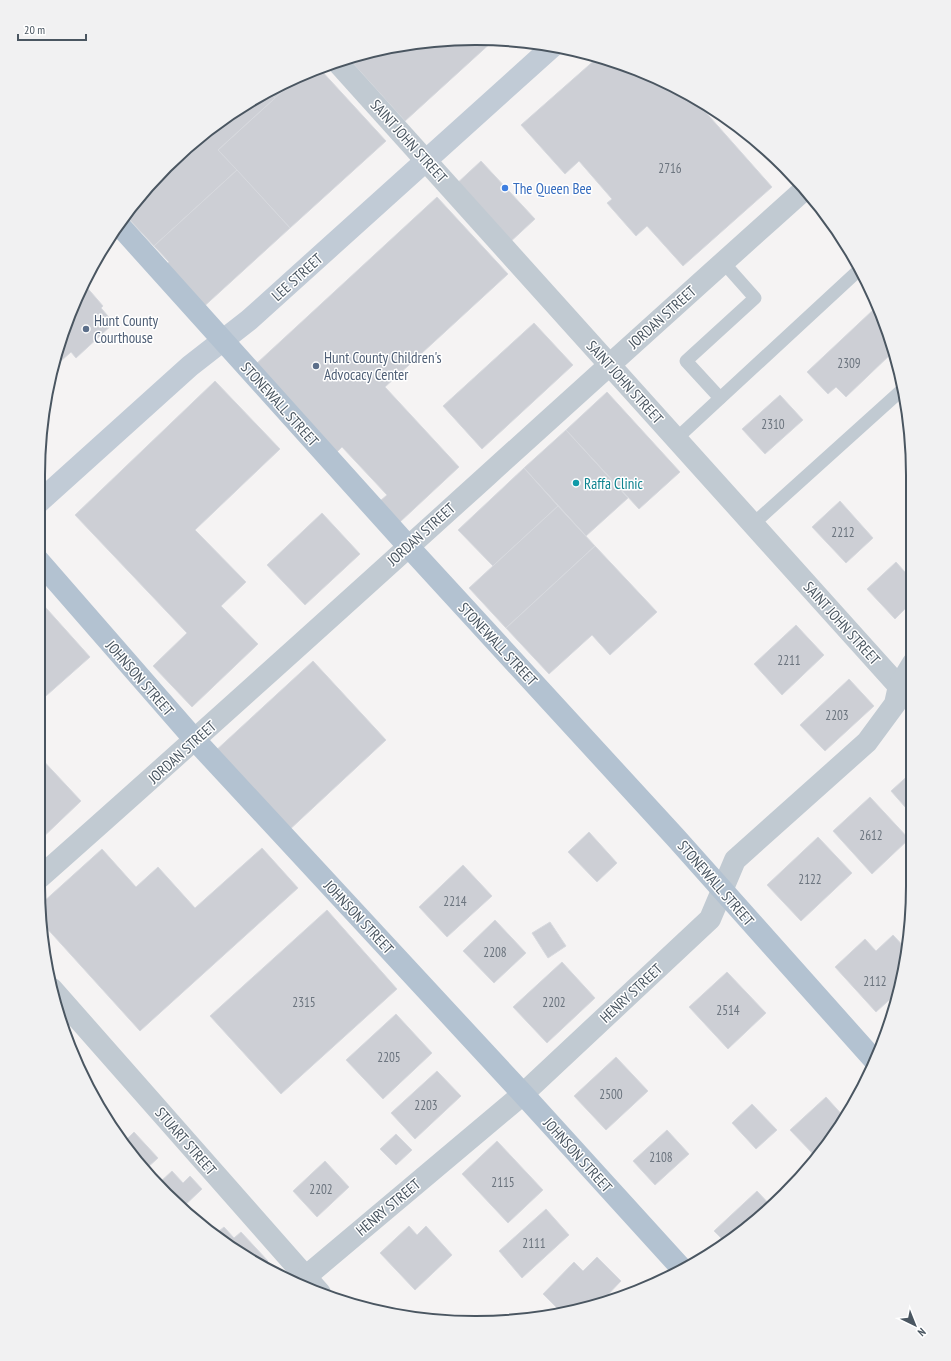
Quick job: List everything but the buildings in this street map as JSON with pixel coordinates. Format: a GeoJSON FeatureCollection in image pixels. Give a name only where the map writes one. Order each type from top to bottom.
{"type":"FeatureCollection","features":[{"type":"Feature","properties":{"kind":"main road","name":"LEE STREET"},"geometry":{"type":"LineString","coordinates":[[45,497],[190,366],[249,320],[547,51]]}},
{"type":"Feature","properties":{"kind":"main road","name":"STONEWALL STREET"},"geometry":{"type":"LineString","coordinates":[[123,229],[408,546],[676,838],[870,1056]]}},
{"type":"Feature","properties":{"kind":"main road","name":"JOHNSON STREET"},"geometry":{"type":"LineString","coordinates":[[45,568],[195,740],[523,1094],[678,1265]]}},
{"type":"Feature","properties":{"kind":"street","name":"SAINT JOHN STREET"},"geometry":{"type":"LineString","coordinates":[[341,67],[906,694]]}},
{"type":"Feature","properties":{"kind":"street","name":"JORDAN STREET"},"geometry":{"type":"LineString","coordinates":[[45,873],[195,740],[800,193]]}},
{"type":"Feature","properties":{"kind":"street","name":"HENRY STREET"},"geometry":{"type":"LineString","coordinates":[[302,1279],[523,1094],[710,919],[735,860],[867,742],[896,704],[899,686],[906,674]]}},
{"type":"Feature","properties":{"kind":"street","name":"STUART STREET"},"geometry":{"type":"LineString","coordinates":[[61,999],[299,1278]]}},
{"type":"Feature","properties":{"kind":"lane"},"geometry":{"type":"LineString","coordinates":[[720,398],[686,361],[755,298],[723,262]]}},
{"type":"Feature","properties":{"kind":"lane"},"geometry":{"type":"LineString","coordinates":[[676,439],[855,273]]}},
{"type":"Feature","properties":{"kind":"lane"},"geometry":{"type":"LineString","coordinates":[[753,524],[898,393]]}},
{"type":"Feature","properties":{"kind":"place","name":"The Queen Bee"},"geometry":{"type":"Point","coordinates":[505,188]}},
{"type":"Feature","properties":{"kind":"place","name":"Hunt County Courthouse"},"geometry":{"type":"Point","coordinates":[86,329]}},
{"type":"Feature","properties":{"kind":"place","name":"Hunt County Children's Advocacy Center"},"geometry":{"type":"Point","coordinates":[316,366]}},
{"type":"Feature","properties":{"kind":"place","name":"Raffa Clinic"},"geometry":{"type":"Point","coordinates":[576,483]}}]}
